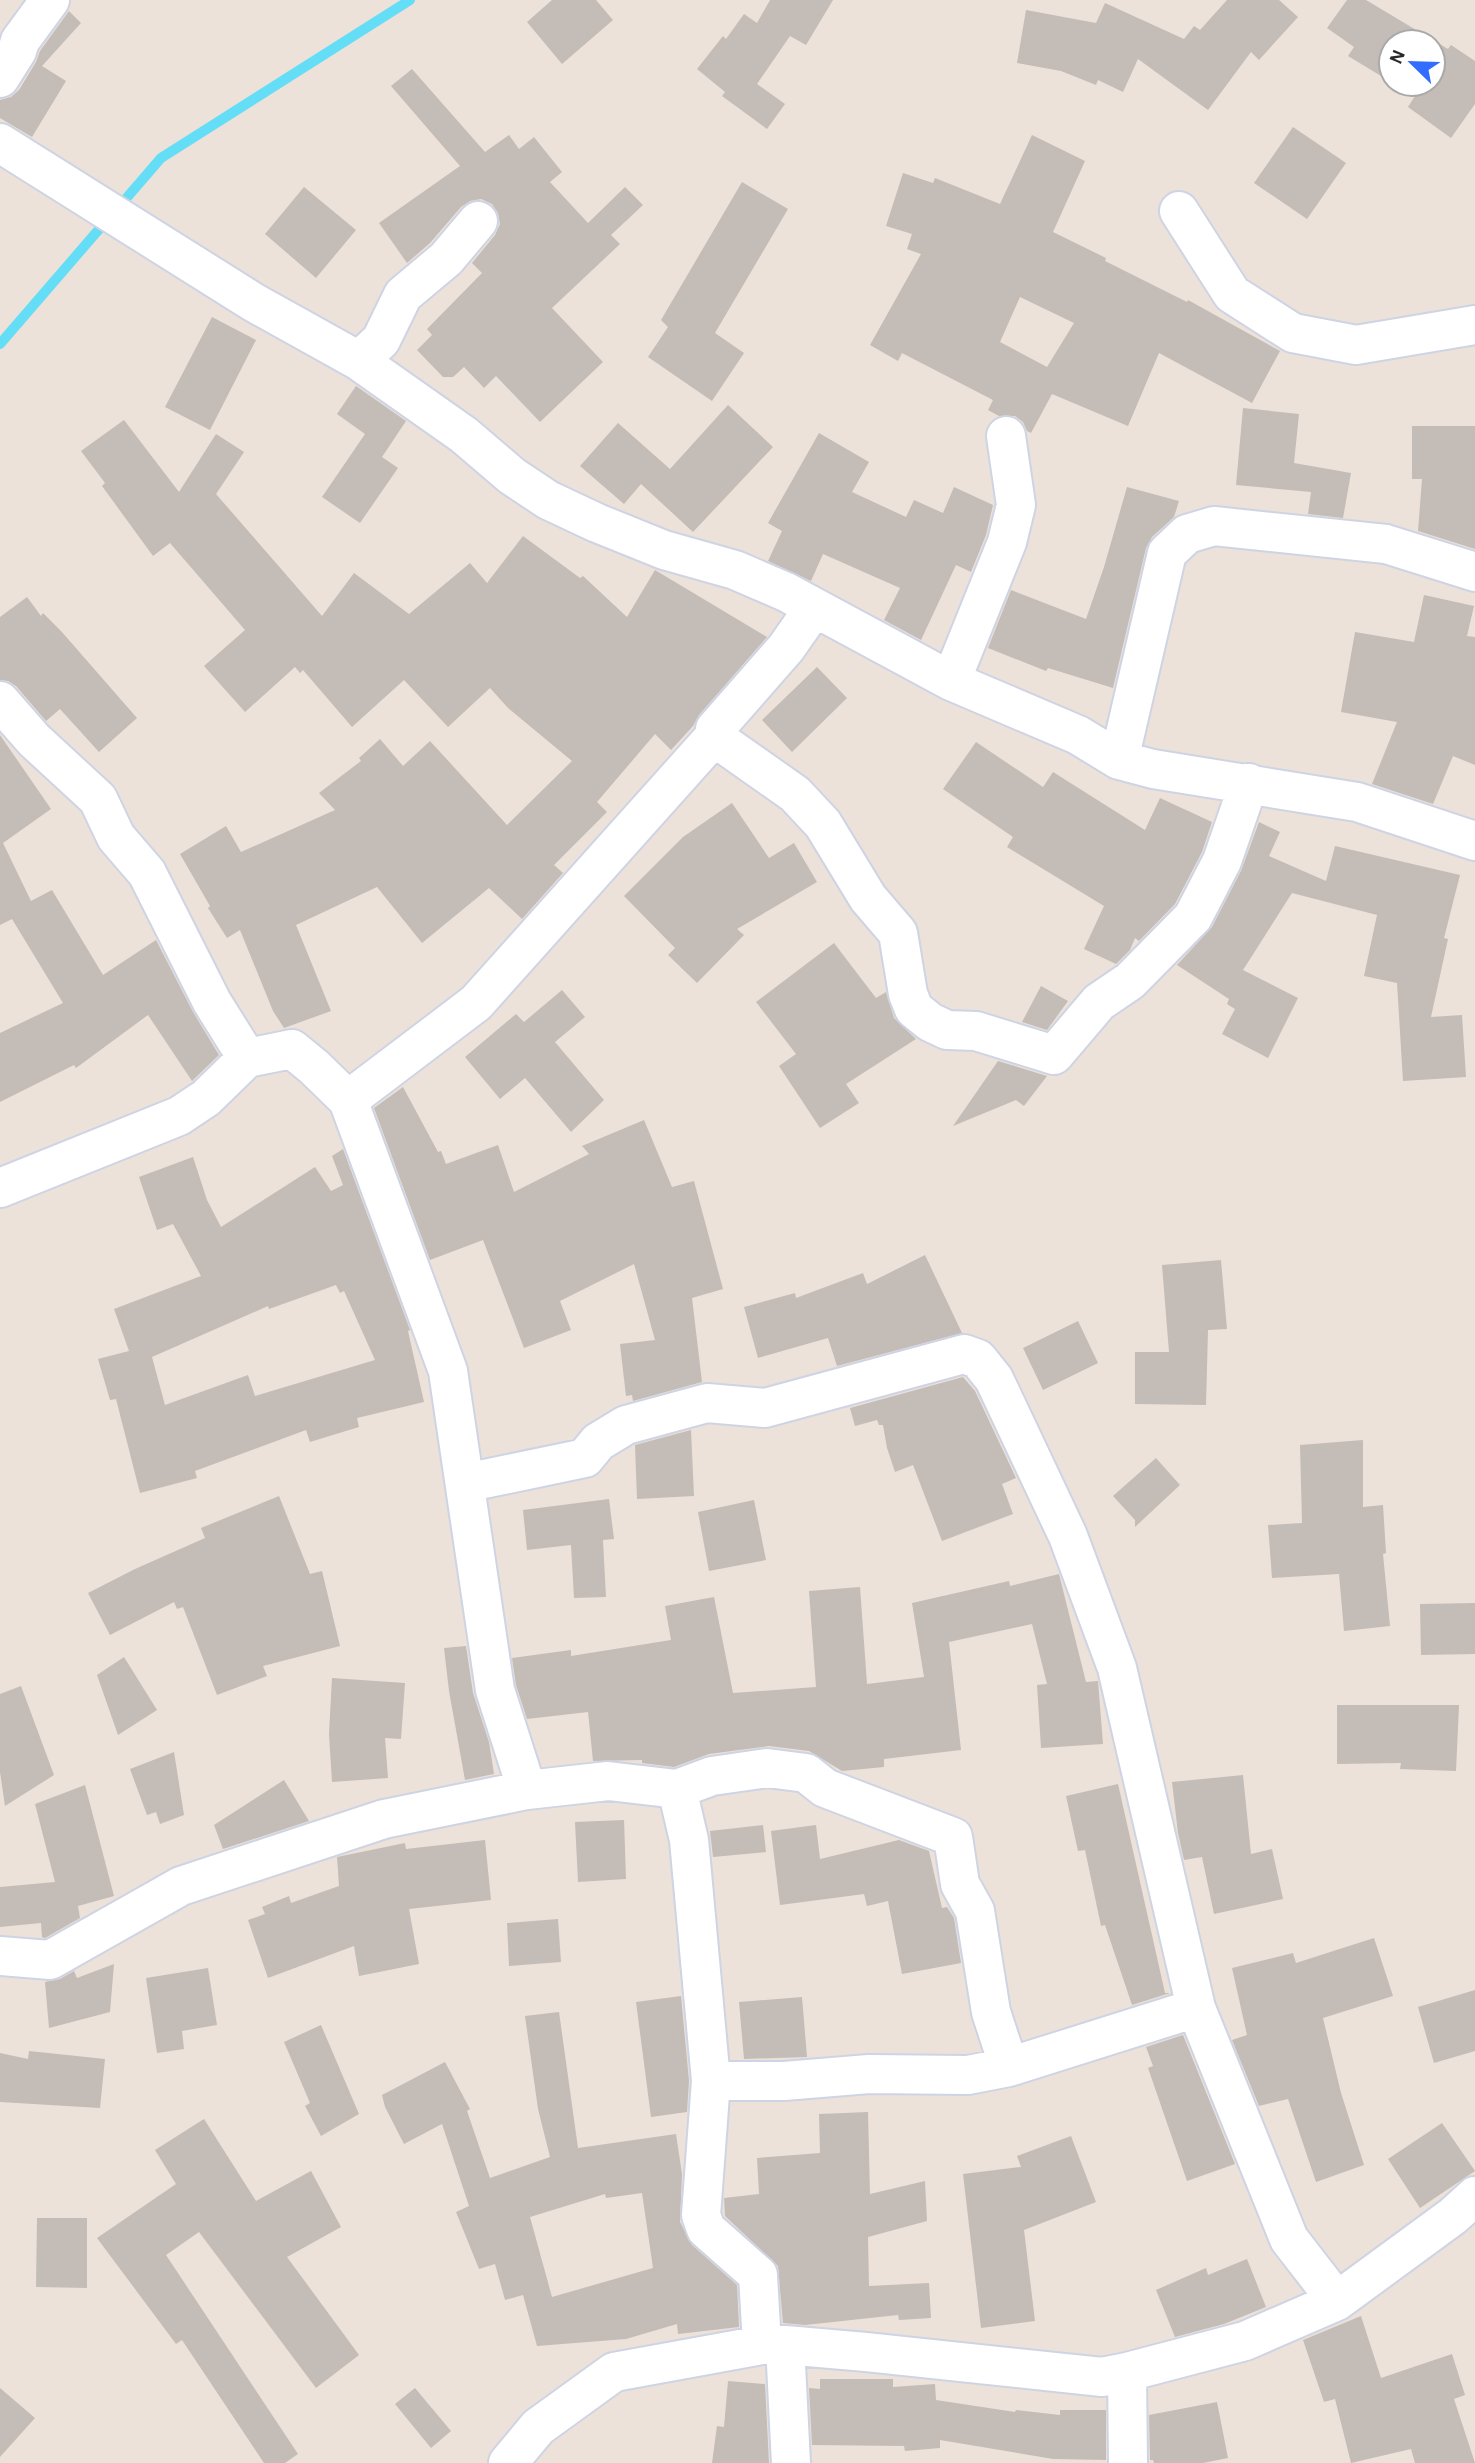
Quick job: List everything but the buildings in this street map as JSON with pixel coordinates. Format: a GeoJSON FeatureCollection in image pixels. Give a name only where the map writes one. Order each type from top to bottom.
{"type":"FeatureCollection","features":[{"type":"Feature","properties":{"kind":"street"},"geometry":{"type":"LineString","coordinates":[[0,78],[17,51],[20,41],[50,0]]}},
{"type":"Feature","properties":{"kind":"street"},"geometry":{"type":"LineString","coordinates":[[0,143],[253,302],[359,361],[464,435],[512,477],[548,499],[597,523],[664,550],[735,570],[786,592],[951,681],[1079,734],[1119,760],[1153,769],[1357,802],[1475,841]]}},
{"type":"Feature","properties":{"kind":"street"},"geometry":{"type":"LineString","coordinates":[[1179,211],[1233,294],[1293,333],[1356,345],[1475,325]]}},
{"type":"Feature","properties":{"kind":"street"},"geometry":{"type":"LineString","coordinates":[[359,361],[381,340],[404,295],[446,259],[478,222]]}},
{"type":"Feature","properties":{"kind":"street"},"geometry":{"type":"LineString","coordinates":[[951,681],[1007,541],[1016,505],[1006,436]]}},
{"type":"Feature","properties":{"kind":"street"},"geometry":{"type":"LineString","coordinates":[[1119,760],[1167,553],[1186,534],[1214,526],[1386,544],[1475,572]]}},
{"type":"Feature","properties":{"kind":"street"},"geometry":{"type":"LineString","coordinates":[[348,1100],[476,1003],[714,737],[715,729],[786,648],[814,608]]}},
{"type":"Feature","properties":{"kind":"street"},"geometry":{"type":"LineString","coordinates":[[0,701],[34,740],[98,799],[116,837],[147,873],[212,1002],[247,1058]]}},
{"type":"Feature","properties":{"kind":"street"},"geometry":{"type":"LineString","coordinates":[[714,737],[795,794],[823,824],[868,898],[898,933],[908,994],[914,1009],[947,1030],[976,1031],[1054,1055],[1099,1002],[1130,981],[1193,917],[1222,861],[1249,783]]}},
{"type":"Feature","properties":{"kind":"street"},"geometry":{"type":"LineString","coordinates":[[0,1188],[180,1116],[206,1098],[247,1058],[292,1049],[348,1100],[448,1371],[495,1690],[527,1790]]}},
{"type":"Feature","properties":{"kind":"street"},"geometry":{"type":"LineString","coordinates":[[465,1483],[585,1458],[598,1442],[626,1425],[707,1403],[765,1408],[964,1354],[978,1359],[994,1379],[1068,1536],[1117,1668],[1196,2008],[1289,2239],[1337,2301]]}},
{"type":"Feature","properties":{"kind":"street"},"geometry":{"type":"LineString","coordinates":[[0,1956],[50,1960],[181,1886],[384,1819],[527,1790],[608,1781],[677,1789],[712,1776],[767,1768],[806,1773],[825,1788],[953,1837],[960,1884],[975,1911],[991,2012],[1009,2067]]}},
{"type":"Feature","properties":{"kind":"street"},"geometry":{"type":"LineString","coordinates":[[677,1789],[689,1840],[710,2081],[701,2215],[706,2229],[758,2275],[773,2345],[791,2463]]}},
{"type":"Feature","properties":{"kind":"street"},"geometry":{"type":"LineString","coordinates":[[710,2081],[784,2081],[869,2074],[968,2075],[1009,2067],[1196,2008]]}},
{"type":"Feature","properties":{"kind":"street"},"geometry":{"type":"LineString","coordinates":[[508,2463],[538,2427],[614,2372],[773,2345],[1102,2376],[1245,2341],[1337,2301],[1453,2216],[1475,2196]]}},
{"type":"Feature","properties":{"kind":"street"},"geometry":{"type":"LineString","coordinates":[[1127,2372],[1128,2463]]}},
{"type":"Feature","properties":{"kind":"waterway"},"geometry":{"type":"LineString","coordinates":[[117,209],[161,158],[410,0]]}},
{"type":"Feature","properties":{"kind":"waterway"},"geometry":{"type":"LineString","coordinates":[[0,344],[107,220]]}}]}
